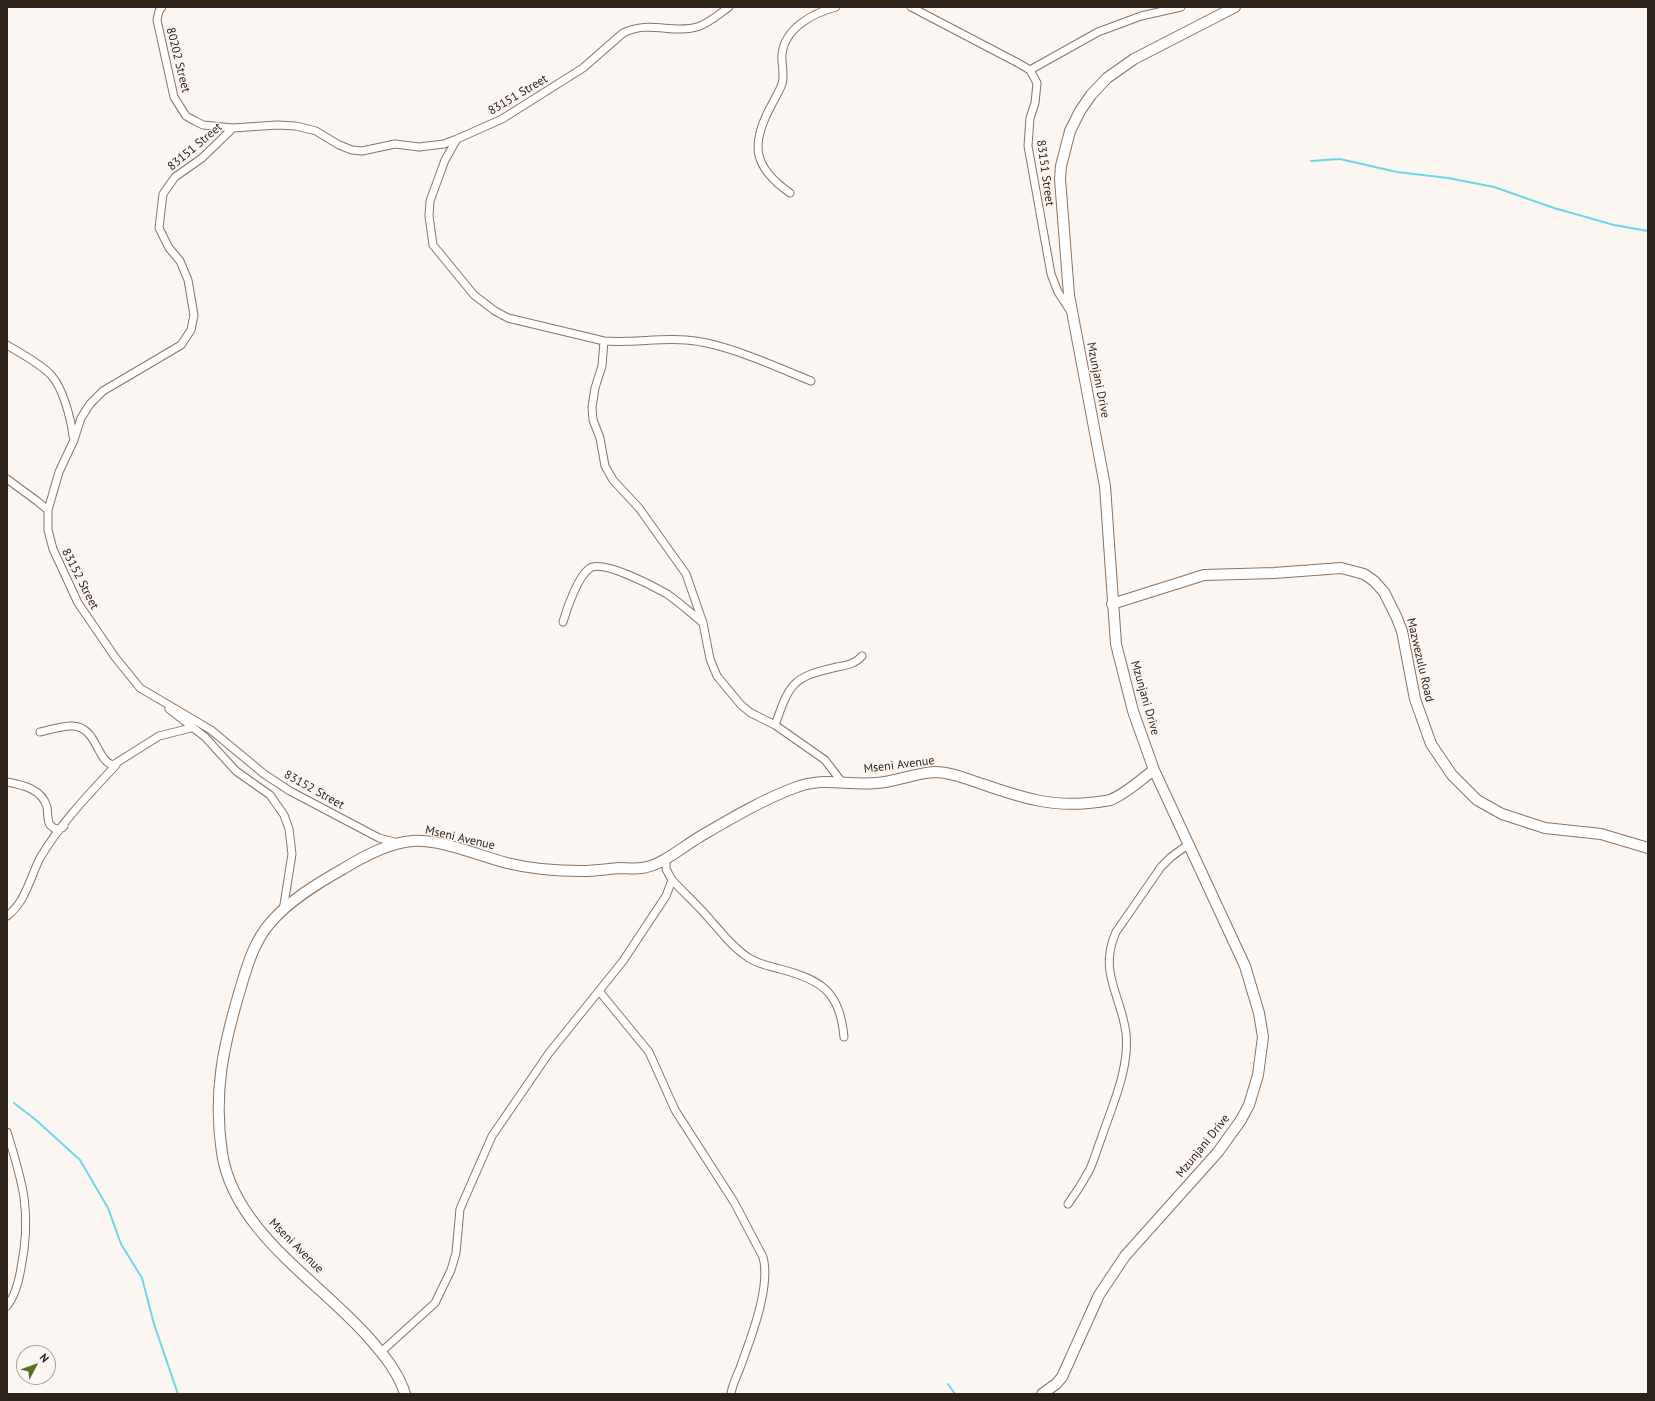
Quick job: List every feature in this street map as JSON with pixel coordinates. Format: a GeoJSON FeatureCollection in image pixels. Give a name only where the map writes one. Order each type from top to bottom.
{"type":"FeatureCollection","features":[{"type":"Feature","properties":{"kind":"street","name":"80202 Street"},"geometry":{"type":"LineString","coordinates":[[162,7],[157,15],[158,25],[172,91],[179,106],[186,116],[203,125],[233,128]]}},
{"type":"Feature","properties":{"kind":"street","name":"83151 Street"},"geometry":{"type":"LineString","coordinates":[[74,440],[81,418],[90,404],[103,391],[180,344],[191,330],[194,315],[188,280],[180,261],[169,248],[159,228],[163,194],[175,177],[202,158],[233,128],[277,125],[296,126],[316,132],[339,145],[352,150],[362,151],[395,144],[419,147],[444,144],[502,119],[583,68],[623,33],[630,29],[646,27],[680,29],[697,27],[728,7]]}},
{"type":"Feature","properties":{"kind":"street"},"geometry":{"type":"LineString","coordinates":[[790,193],[775,183],[760,163],[757,143],[760,128],[782,82],[784,72],[782,55],[785,41],[789,34],[804,22],[836,7]]}},
{"type":"Feature","properties":{"kind":"street"},"geometry":{"type":"LineString","coordinates":[[911,7],[1030,70],[1098,32],[1141,16],[1181,7]]}},
{"type":"Feature","properties":{"kind":"street","name":"Mzunjani Drive"},"geometry":{"type":"LineString","coordinates":[[1048,1393],[1065,1372],[1099,1296],[1114,1271],[1124,1256],[1232,1134],[1249,1104],[1258,1075],[1263,1037],[1259,1013],[1245,966],[1154,770],[1133,711],[1116,644],[1112,604],[1105,486],[1072,314],[1068,282],[1060,172],[1063,154],[1080,111],[1091,95],[1107,78],[1134,60],[1235,7]]}},
{"type":"Feature","properties":{"kind":"street","name":"83151 Street"},"geometry":{"type":"LineString","coordinates":[[1030,70],[1037,83],[1037,90],[1030,118],[1028,146],[1053,283],[1072,314]]}},
{"type":"Feature","properties":{"kind":"street"},"geometry":{"type":"LineString","coordinates":[[457,139],[445,160],[430,201],[429,226],[433,245],[474,295],[496,311],[508,318],[604,341],[633,342],[682,340],[706,343],[811,381]]}},
{"type":"Feature","properties":{"kind":"street"},"geometry":{"type":"LineString","coordinates":[[604,341],[602,366],[595,388],[592,407],[593,420],[600,438],[605,466],[613,480],[639,508],[686,574],[703,623],[710,659],[714,670],[723,685],[738,702],[751,713],[775,725],[825,760],[841,782]]}},
{"type":"Feature","properties":{"kind":"street"},"geometry":{"type":"LineString","coordinates":[[7,345],[51,374],[59,388],[69,413],[74,440]]}},
{"type":"Feature","properties":{"kind":"street","name":"83152 Street"},"geometry":{"type":"LineString","coordinates":[[74,440],[59,472],[48,510],[48,530],[52,549],[78,603],[131,679],[140,688],[163,703],[211,730],[264,774],[290,791],[380,838],[401,843]]}},
{"type":"Feature","properties":{"kind":"street"},"geometry":{"type":"LineString","coordinates":[[7,479],[48,510]]}},
{"type":"Feature","properties":{"kind":"street"},"geometry":{"type":"LineString","coordinates":[[563,622],[582,577],[589,569],[602,566],[615,570],[667,594],[703,623]]}},
{"type":"Feature","properties":{"kind":"street","name":"Mazwezulu Road"},"geometry":{"type":"LineString","coordinates":[[1112,604],[1204,575],[1274,573],[1341,568],[1364,574],[1374,581],[1384,592],[1402,631],[1415,699],[1431,744],[1452,775],[1476,800],[1502,814],[1545,828],[1601,834],[1648,848]]}},
{"type":"Feature","properties":{"kind":"street"},"geometry":{"type":"LineString","coordinates":[[775,725],[787,693],[794,683],[806,676],[853,664],[862,656]]}},
{"type":"Feature","properties":{"kind":"street","name":"83152 Street"},"geometry":{"type":"LineString","coordinates":[[163,703],[191,728],[205,737],[236,771],[270,795],[284,815],[289,829],[292,854],[282,911]]}},
{"type":"Feature","properties":{"kind":"street"},"geometry":{"type":"LineString","coordinates":[[40,732],[70,725],[80,727],[93,739],[108,763],[116,765]]}},
{"type":"Feature","properties":{"kind":"street"},"geometry":{"type":"LineString","coordinates":[[7,916],[16,908],[30,883],[40,859],[64,826],[116,765],[159,736],[191,728]]}},
{"type":"Feature","properties":{"kind":"street","name":"Mseni Avenue"},"geometry":{"type":"LineString","coordinates":[[405,1394],[397,1374],[381,1352],[355,1322],[273,1246],[240,1204],[226,1170],[222,1152],[218,1103],[221,1062],[254,947],[270,922],[282,911],[321,882],[350,865],[384,848],[410,841],[433,843],[513,864],[546,869],[582,871],[645,868],[656,865],[701,836],[793,788],[818,781],[875,784],[932,772],[947,773],[1025,799],[1049,804],[1078,804],[1110,800],[1154,770]]}},
{"type":"Feature","properties":{"kind":"street"},"geometry":{"type":"LineString","coordinates":[[7,782],[21,784],[36,791],[44,800],[50,825],[55,829],[62,828],[64,826]]}},
{"type":"Feature","properties":{"kind":"street"},"geometry":{"type":"LineString","coordinates":[[1068,1204],[1090,1169],[1114,1102],[1124,1062],[1126,1035],[1124,1021],[1108,968],[1108,954],[1111,943],[1116,932],[1156,873],[1170,857],[1189,844]]}},
{"type":"Feature","properties":{"kind":"street"},"geometry":{"type":"LineString","coordinates":[[666,858],[666,869],[672,880],[699,907],[727,940],[749,958],[759,963],[808,977],[830,992],[839,1008],[844,1037]]}},
{"type":"Feature","properties":{"kind":"street"},"geometry":{"type":"LineString","coordinates":[[381,1352],[435,1303],[451,1270],[456,1253],[460,1209],[482,1154],[492,1136],[549,1053],[599,991],[659,909],[672,880]]}},
{"type":"Feature","properties":{"kind":"street"},"geometry":{"type":"LineString","coordinates":[[599,991],[649,1052],[675,1110],[734,1202],[763,1256],[766,1266],[765,1279],[759,1306],[731,1394]]}},
{"type":"Feature","properties":{"kind":"street"},"geometry":{"type":"LineString","coordinates":[[7,1132],[19,1171],[27,1211],[23,1258],[11,1301],[7,1306]]}},
{"type":"Feature","properties":{"kind":"waterway"},"geometry":{"type":"LineString","coordinates":[[1311,161],[1340,159],[1397,172],[1448,178],[1494,187],[1554,208],[1614,225],[1648,231]]}},
{"type":"Feature","properties":{"kind":"waterway"},"geometry":{"type":"LineString","coordinates":[[14,1103],[36,1120],[80,1160],[108,1208],[121,1244],[142,1278],[154,1324],[178,1394]]}},
{"type":"Feature","properties":{"kind":"waterway"},"geometry":{"type":"LineString","coordinates":[[948,1384],[955,1394]]}}]}
